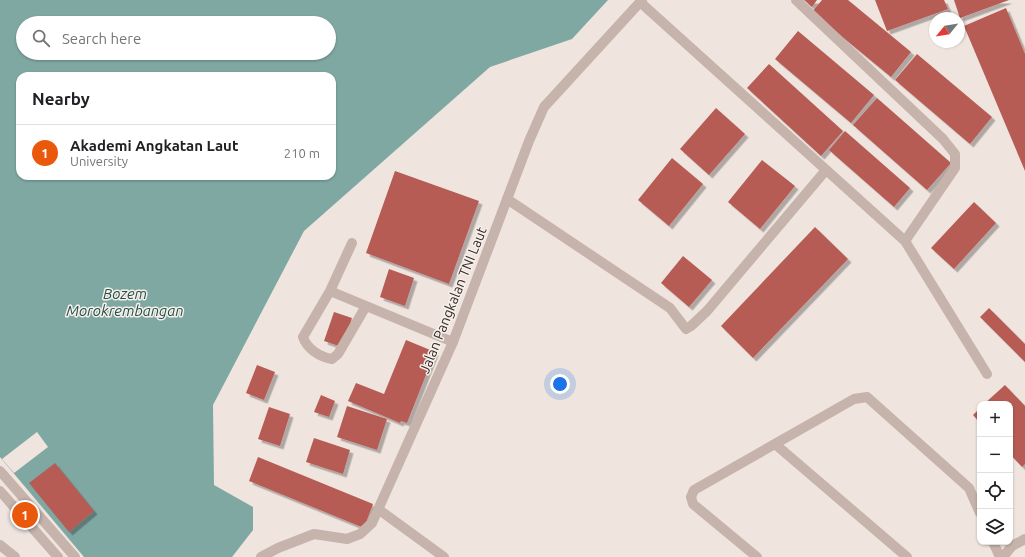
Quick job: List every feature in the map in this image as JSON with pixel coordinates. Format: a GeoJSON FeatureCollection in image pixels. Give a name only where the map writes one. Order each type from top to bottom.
{"type":"FeatureCollection","features":[{"type":"Feature","properties":{"kind":"street"},"geometry":{"type":"LineString","coordinates":[[796,0],[944,139],[955,154],[955,168],[905,241]]}},
{"type":"Feature","properties":{"kind":"street"},"geometry":{"type":"LineString","coordinates":[[641,1],[905,241],[987,374]]}},
{"type":"Feature","properties":{"kind":"street","name":"Jalan Pangkalan TNI Laut"},"geometry":{"type":"LineString","coordinates":[[261,557],[278,548],[314,534],[347,538],[360,534],[372,523],[453,342],[529,141],[544,107],[641,1]]}},
{"type":"Feature","properties":{"kind":"street"},"geometry":{"type":"LineString","coordinates":[[507,199],[670,308],[686,329],[692,326],[707,311],[826,170]]}},
{"type":"Feature","properties":{"kind":"street"},"geometry":{"type":"LineString","coordinates":[[352,243],[330,291],[303,337],[305,343],[326,358],[332,359],[338,354],[366,306]]}},
{"type":"Feature","properties":{"kind":"street"},"geometry":{"type":"LineString","coordinates":[[330,291],[453,342]]}},
{"type":"Feature","properties":{"kind":"street"},"geometry":{"type":"LineString","coordinates":[[757,557],[693,504],[691,497],[694,490],[854,399],[867,397],[969,488],[978,509]]}},
{"type":"Feature","properties":{"kind":"street"},"geometry":{"type":"LineString","coordinates":[[775,444],[907,557]]}},
{"type":"Feature","properties":{"kind":"street"},"geometry":{"type":"LineString","coordinates":[[0,471],[75,557]]}},
{"type":"Feature","properties":{"kind":"street"},"geometry":{"type":"LineString","coordinates":[[0,491],[58,557]]}},
{"type":"Feature","properties":{"kind":"street"},"geometry":{"type":"LineString","coordinates":[[378,509],[444,557]]}},
{"type":"Feature","properties":{"kind":"street"},"geometry":{"type":"LineString","coordinates":[[1003,557],[1012,546],[1025,539]]}},
{"type":"Feature","properties":{"kind":"street"},"geometry":{"type":"LineString","coordinates":[[0,545],[15,557]]}},
{"type":"Feature","properties":{"kind":"street"},"geometry":{"type":"LineString","coordinates":[[994,545],[1000,557]]}},
{"type":"Feature","properties":{"kind":"water","name":"Bozem Morokrembangan"},"geometry":{"type":"Polygon","coordinates":[[[0,0],[608,0],[572,39],[490,67],[304,231],[213,405],[214,485],[253,507],[253,530],[232,557],[84,557],[0,457],[0,0]]]}},
{"type":"Feature","properties":{"kind":"pier"},"geometry":{"type":"Polygon","coordinates":[[[37,432],[48,447],[14,473],[2,459],[37,432]]]}},
{"type":"Feature","properties":{"kind":"building"},"geometry":{"type":"Polygon","coordinates":[[[804,0],[817,0],[812,7],[804,0]]]}},
{"type":"Feature","properties":{"kind":"building"},"geometry":{"type":"Polygon","coordinates":[[[822,0],[848,0],[911,52],[891,77],[812,12],[822,0]]]}},
{"type":"Feature","properties":{"kind":"building"},"geometry":{"type":"Polygon","coordinates":[[[875,0],[944,0],[948,9],[940,12],[929,12],[929,16],[887,31],[875,0]]]}},
{"type":"Feature","properties":{"kind":"building"},"geometry":{"type":"Polygon","coordinates":[[[954,0],[1009,0],[965,16],[965,12],[958,12],[954,0]]]}},
{"type":"Feature","properties":{"kind":"building"},"geometry":{"type":"Polygon","coordinates":[[[1006,8],[1025,54],[1025,171],[965,28],[965,26],[1006,8]]]}},
{"type":"Feature","properties":{"kind":"building"},"geometry":{"type":"Polygon","coordinates":[[[798,31],[874,95],[851,123],[775,59],[798,31]]]}},
{"type":"Feature","properties":{"kind":"building"},"geometry":{"type":"Polygon","coordinates":[[[917,54],[992,117],[970,144],[895,80],[917,54]]]}},
{"type":"Feature","properties":{"kind":"building"},"geometry":{"type":"Polygon","coordinates":[[[769,64],[843,131],[821,156],[747,88],[769,64]]]}},
{"type":"Feature","properties":{"kind":"building"},"geometry":{"type":"Polygon","coordinates":[[[877,98],[951,163],[927,190],[853,125],[877,98]]]}},
{"type":"Feature","properties":{"kind":"building"},"geometry":{"type":"Polygon","coordinates":[[[716,108],[745,134],[709,175],[680,149],[716,108]]]}},
{"type":"Feature","properties":{"kind":"building"},"geometry":{"type":"Polygon","coordinates":[[[845,131],[910,188],[894,207],[829,150],[845,131]]]}},
{"type":"Feature","properties":{"kind":"building"},"geometry":{"type":"Polygon","coordinates":[[[672,158],[703,184],[669,226],[638,200],[672,158]]]}},
{"type":"Feature","properties":{"kind":"building"},"geometry":{"type":"Polygon","coordinates":[[[762,160],[795,186],[760,229],[728,202],[762,160]]]}},
{"type":"Feature","properties":{"kind":"building"},"geometry":{"type":"Polygon","coordinates":[[[395,171],[479,201],[449,284],[366,253],[395,171]]]}},
{"type":"Feature","properties":{"kind":"building"},"geometry":{"type":"Polygon","coordinates":[[[974,202],[996,223],[954,269],[931,248],[974,202]]]}},
{"type":"Feature","properties":{"kind":"building"},"geometry":{"type":"Polygon","coordinates":[[[815,227],[848,259],[753,358],[721,326],[815,227]]]}},
{"type":"Feature","properties":{"kind":"building"},"geometry":{"type":"Polygon","coordinates":[[[683,256],[712,280],[689,307],[661,283],[683,256]]]}},
{"type":"Feature","properties":{"kind":"building"},"geometry":{"type":"Polygon","coordinates":[[[389,269],[414,278],[405,306],[380,297],[389,269]]]}},
{"type":"Feature","properties":{"kind":"building"},"geometry":{"type":"Polygon","coordinates":[[[989,308],[1025,344],[1025,362],[980,317],[989,308]]]}},
{"type":"Feature","properties":{"kind":"building"},"geometry":{"type":"Polygon","coordinates":[[[334,312],[352,318],[342,347],[324,341],[334,312]]]}},
{"type":"Feature","properties":{"kind":"building"},"geometry":{"type":"Polygon","coordinates":[[[406,340],[435,352],[407,423],[401,421],[400,423],[348,401],[356,383],[384,394],[406,340]]]}},
{"type":"Feature","properties":{"kind":"building"},"geometry":{"type":"Polygon","coordinates":[[[257,365],[275,372],[264,400],[246,393],[257,365]]]}},
{"type":"Feature","properties":{"kind":"building"},"geometry":{"type":"Polygon","coordinates":[[[1005,385],[1025,406],[1025,464],[1022,467],[1013,457],[1013,401],[987,401],[1005,385]]]}},
{"type":"Feature","properties":{"kind":"building"},"geometry":{"type":"Polygon","coordinates":[[[321,395],[335,401],[329,417],[314,412],[321,395]]]}},
{"type":"Feature","properties":{"kind":"building"},"geometry":{"type":"Polygon","coordinates":[[[347,406],[387,419],[377,450],[337,437],[347,406]]]}},
{"type":"Feature","properties":{"kind":"building"},"geometry":{"type":"Polygon","coordinates":[[[269,407],[290,414],[280,446],[258,439],[269,407]]]}},
{"type":"Feature","properties":{"kind":"building"},"geometry":{"type":"Polygon","coordinates":[[[977,411],[977,420],[973,415],[977,411]]]}},
{"type":"Feature","properties":{"kind":"building"},"geometry":{"type":"Polygon","coordinates":[[[314,438],[350,450],[343,474],[306,462],[314,438]]]}},
{"type":"Feature","properties":{"kind":"building"},"geometry":{"type":"Polygon","coordinates":[[[258,457],[373,504],[364,528],[249,481],[258,457]]]}},
{"type":"Feature","properties":{"kind":"building"},"geometry":{"type":"Polygon","coordinates":[[[55,463],[94,511],[69,532],[29,483],[55,463]]]}},
{"type":"Feature","properties":{"kind":"place","name":"Akademi Angkatan Laut"},"geometry":{"type":"Point","coordinates":[25,515]}}]}
